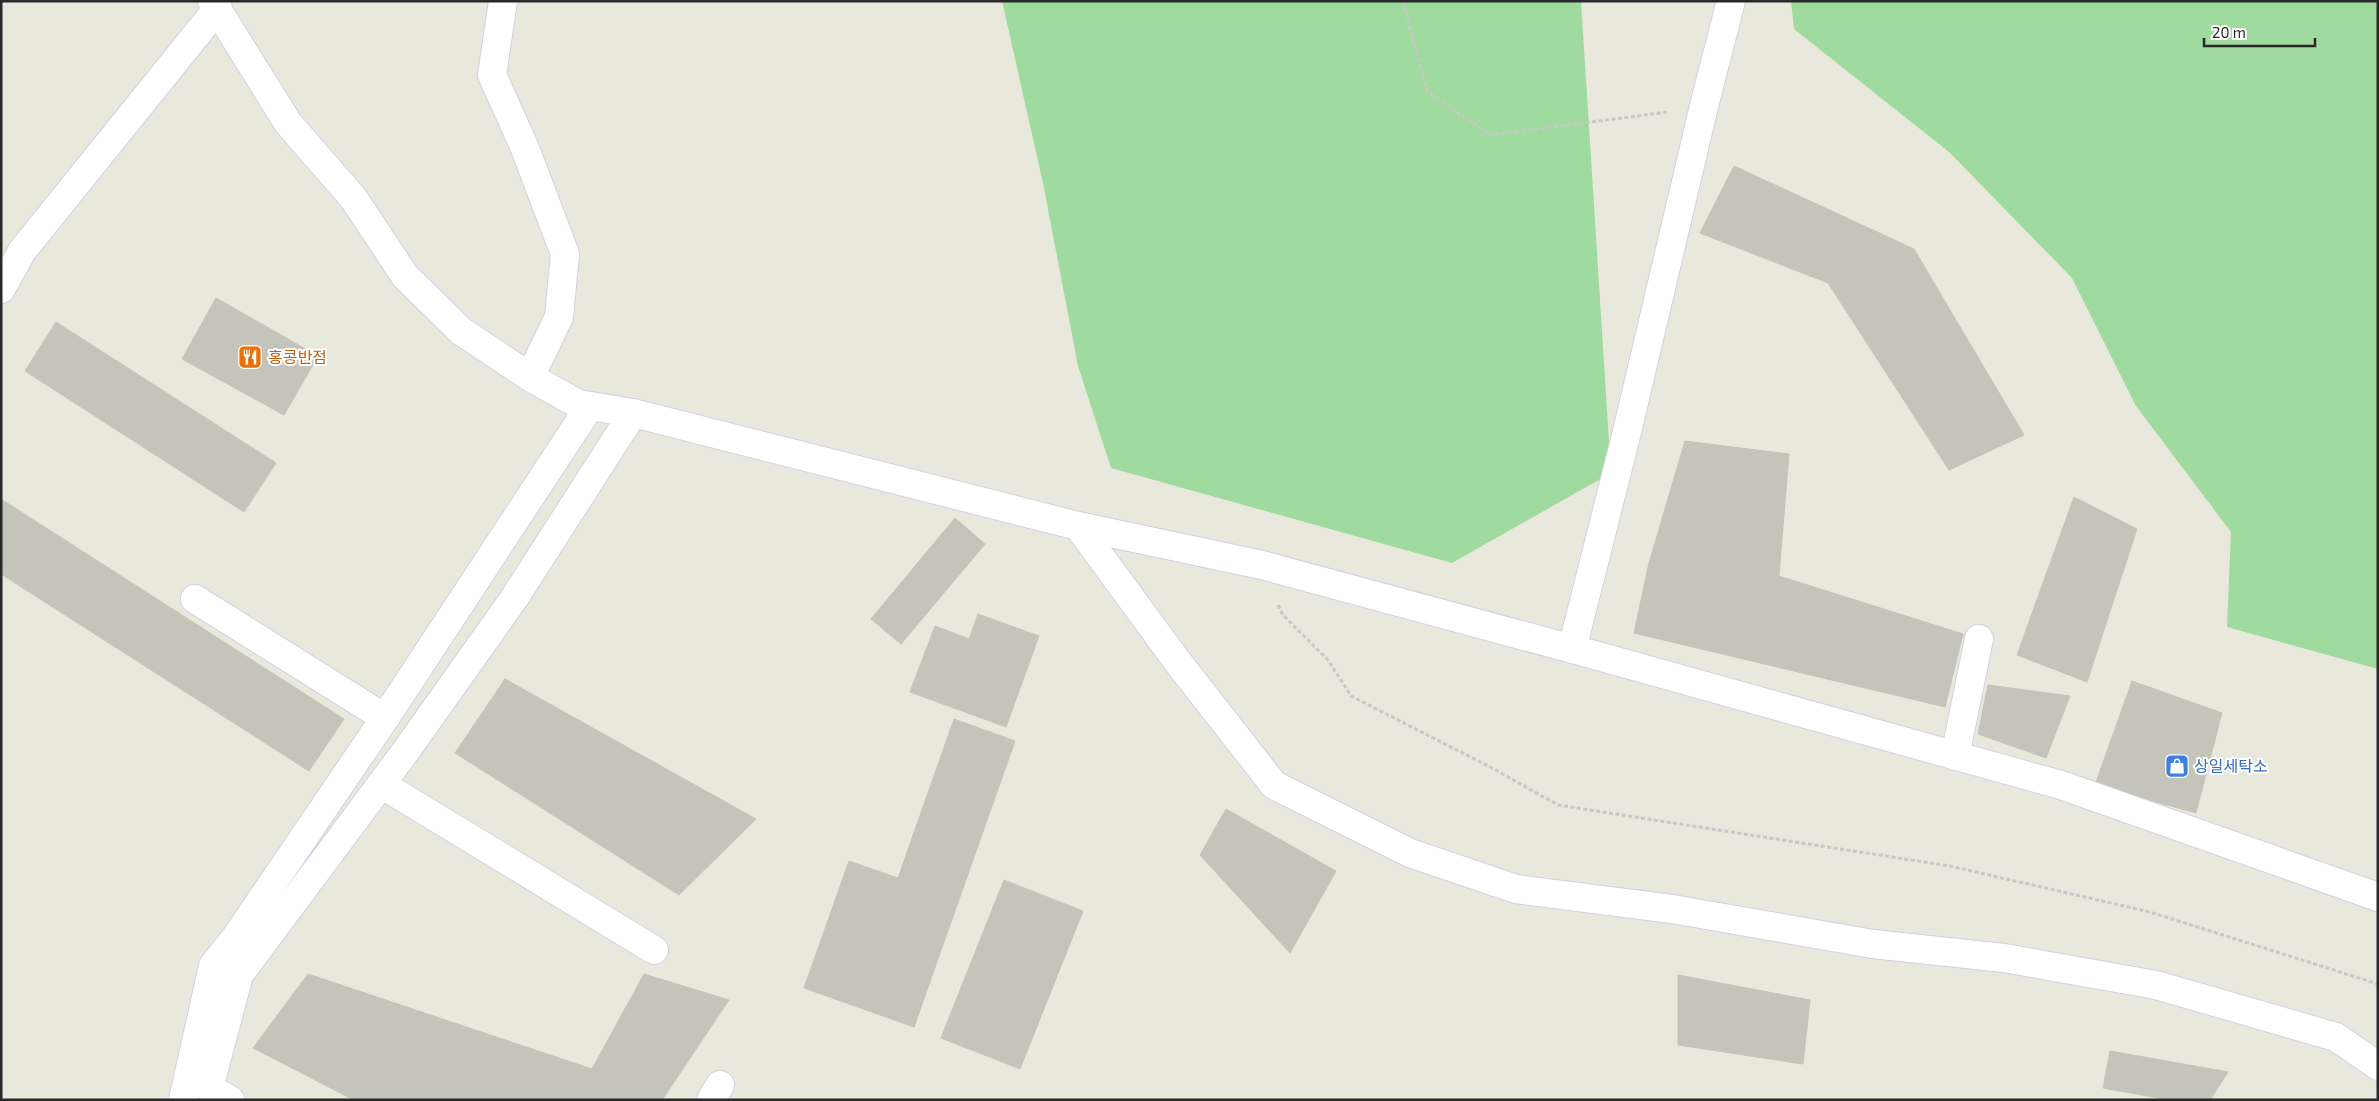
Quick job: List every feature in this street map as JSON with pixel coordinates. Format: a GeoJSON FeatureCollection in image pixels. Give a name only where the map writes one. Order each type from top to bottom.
{"type":"FeatureCollection","features":[{"type":"Feature","properties":{"kind":"street"},"geometry":{"type":"LineString","coordinates":[[503,1],[492,75],[524,146],[565,254],[559,317],[530,376]]}},
{"type":"Feature","properties":{"kind":"street"},"geometry":{"type":"LineString","coordinates":[[1572,649],[1629,427],[1704,106],[1731,1]]}},
{"type":"Feature","properties":{"kind":"street"},"geometry":{"type":"LineString","coordinates":[[1,289],[22,251],[215,4],[288,123],[354,199],[405,276],[462,332],[530,376],[578,404],[633,413],[1078,526],[1262,565],[1572,649],[2061,786],[2378,897]]}},
{"type":"Feature","properties":{"kind":"street"},"geometry":{"type":"LineString","coordinates":[[183,1100],[213,966],[236,937],[385,718],[590,406]]}},
{"type":"Feature","properties":{"kind":"street"},"geometry":{"type":"LineString","coordinates":[[230,1100],[209,1088],[239,976],[381,784],[515,597],[633,413]]}},
{"type":"Feature","properties":{"kind":"street"},"geometry":{"type":"LineString","coordinates":[[1078,526],[1177,662],[1274,786],[1410,853],[1516,889],[1672,910],[1873,944],[2004,958],[2156,985],[2336,1037],[2378,1066]]}},
{"type":"Feature","properties":{"kind":"street"},"geometry":{"type":"LineString","coordinates":[[195,599],[385,718]]}},
{"type":"Feature","properties":{"kind":"street"},"geometry":{"type":"LineString","coordinates":[[1955,756],[1979,639]]}},
{"type":"Feature","properties":{"kind":"street"},"geometry":{"type":"LineString","coordinates":[[381,784],[654,950]]}},
{"type":"Feature","properties":{"kind":"path"},"geometry":{"type":"LineString","coordinates":[[1404,1],[1427,91],[1490,135],[1704,106]]}},
{"type":"Feature","properties":{"kind":"path"},"geometry":{"type":"LineString","coordinates":[[1262,565],[1283,615],[1328,660],[1351,696],[1558,805],[1950,866],[2150,912],[2378,984]]}},
{"type":"Feature","properties":{"kind":"green space"},"geometry":{"type":"Polygon","coordinates":[[[1002,1],[1581,1],[1611,473],[1452,563],[1111,468],[1078,366],[1043,183],[1002,1]]]}},
{"type":"Feature","properties":{"kind":"green space"},"geometry":{"type":"Polygon","coordinates":[[[1791,1],[2378,1],[2378,669],[2227,627],[2231,532],[2136,406],[2072,278],[1949,152],[1794,29],[1791,1]]]}},
{"type":"Feature","properties":{"kind":"building"},"geometry":{"type":"Polygon","coordinates":[[[1734,166],[1914,249],[2024,435],[1949,470],[1828,283],[1700,233],[1734,166]]]}},
{"type":"Feature","properties":{"kind":"building","name":"홍콩반점"},"geometry":{"type":"Polygon","coordinates":[[[216,298],[318,356],[284,415],[182,359],[216,298]]]}},
{"type":"Feature","properties":{"kind":"building"},"geometry":{"type":"Polygon","coordinates":[[[56,322],[276,463],[244,512],[25,371],[56,322]]]}},
{"type":"Feature","properties":{"kind":"building"},"geometry":{"type":"Polygon","coordinates":[[[1685,441],[1789,454],[1779,576],[1963,634],[1945,707],[1634,633],[1649,563],[1685,441]]]}},
{"type":"Feature","properties":{"kind":"building"},"geometry":{"type":"Polygon","coordinates":[[[2074,497],[2137,529],[2087,682],[2017,655],[2074,497]]]}},
{"type":"Feature","properties":{"kind":"building"},"geometry":{"type":"Polygon","coordinates":[[[1,499],[344,719],[309,771],[1,574],[1,499]]]}},
{"type":"Feature","properties":{"kind":"building"},"geometry":{"type":"Polygon","coordinates":[[[955,518],[985,544],[901,644],[871,619],[955,518]]]}},
{"type":"Feature","properties":{"kind":"building"},"geometry":{"type":"Polygon","coordinates":[[[978,614],[1039,636],[1006,727],[910,692],[935,626],[969,639],[978,614]]]}},
{"type":"Feature","properties":{"kind":"building"},"geometry":{"type":"Polygon","coordinates":[[[505,679],[756,819],[679,895],[455,753],[505,679]]]}},
{"type":"Feature","properties":{"kind":"building"},"geometry":{"type":"Polygon","coordinates":[[[2132,681],[2222,713],[2196,813],[2095,785],[2132,681]]]}},
{"type":"Feature","properties":{"kind":"building"},"geometry":{"type":"Polygon","coordinates":[[[1988,685],[2070,696],[2046,758],[1978,734],[1988,685]]]}},
{"type":"Feature","properties":{"kind":"building"},"geometry":{"type":"Polygon","coordinates":[[[954,719],[1015,741],[914,1027],[804,988],[849,861],[898,878],[954,719]]]}},
{"type":"Feature","properties":{"kind":"building"},"geometry":{"type":"Polygon","coordinates":[[[1226,809],[1336,871],[1290,953],[1200,855],[1226,809]]]}},
{"type":"Feature","properties":{"kind":"building"},"geometry":{"type":"Polygon","coordinates":[[[1004,880],[1083,911],[1020,1069],[941,1038],[1004,880]]]}},
{"type":"Feature","properties":{"kind":"building"},"geometry":{"type":"Polygon","coordinates":[[[308,974],[592,1069],[644,974],[729,1000],[662,1100],[354,1100],[253,1048],[308,974]]]}},
{"type":"Feature","properties":{"kind":"building"},"geometry":{"type":"Polygon","coordinates":[[[1678,975],[1810,1000],[1803,1064],[1678,1045],[1678,975]]]}},
{"type":"Feature","properties":{"kind":"building"},"geometry":{"type":"Polygon","coordinates":[[[2110,1051],[2228,1072],[2210,1100],[2170,1100],[2103,1088],[2110,1051]]]}},
{"type":"Feature","properties":{"kind":"place","name":"홍콩반점"},"geometry":{"type":"Point","coordinates":[250,357]}},
{"type":"Feature","properties":{"kind":"place","name":"상일세탁소"},"geometry":{"type":"Point","coordinates":[2177,766]}}]}
